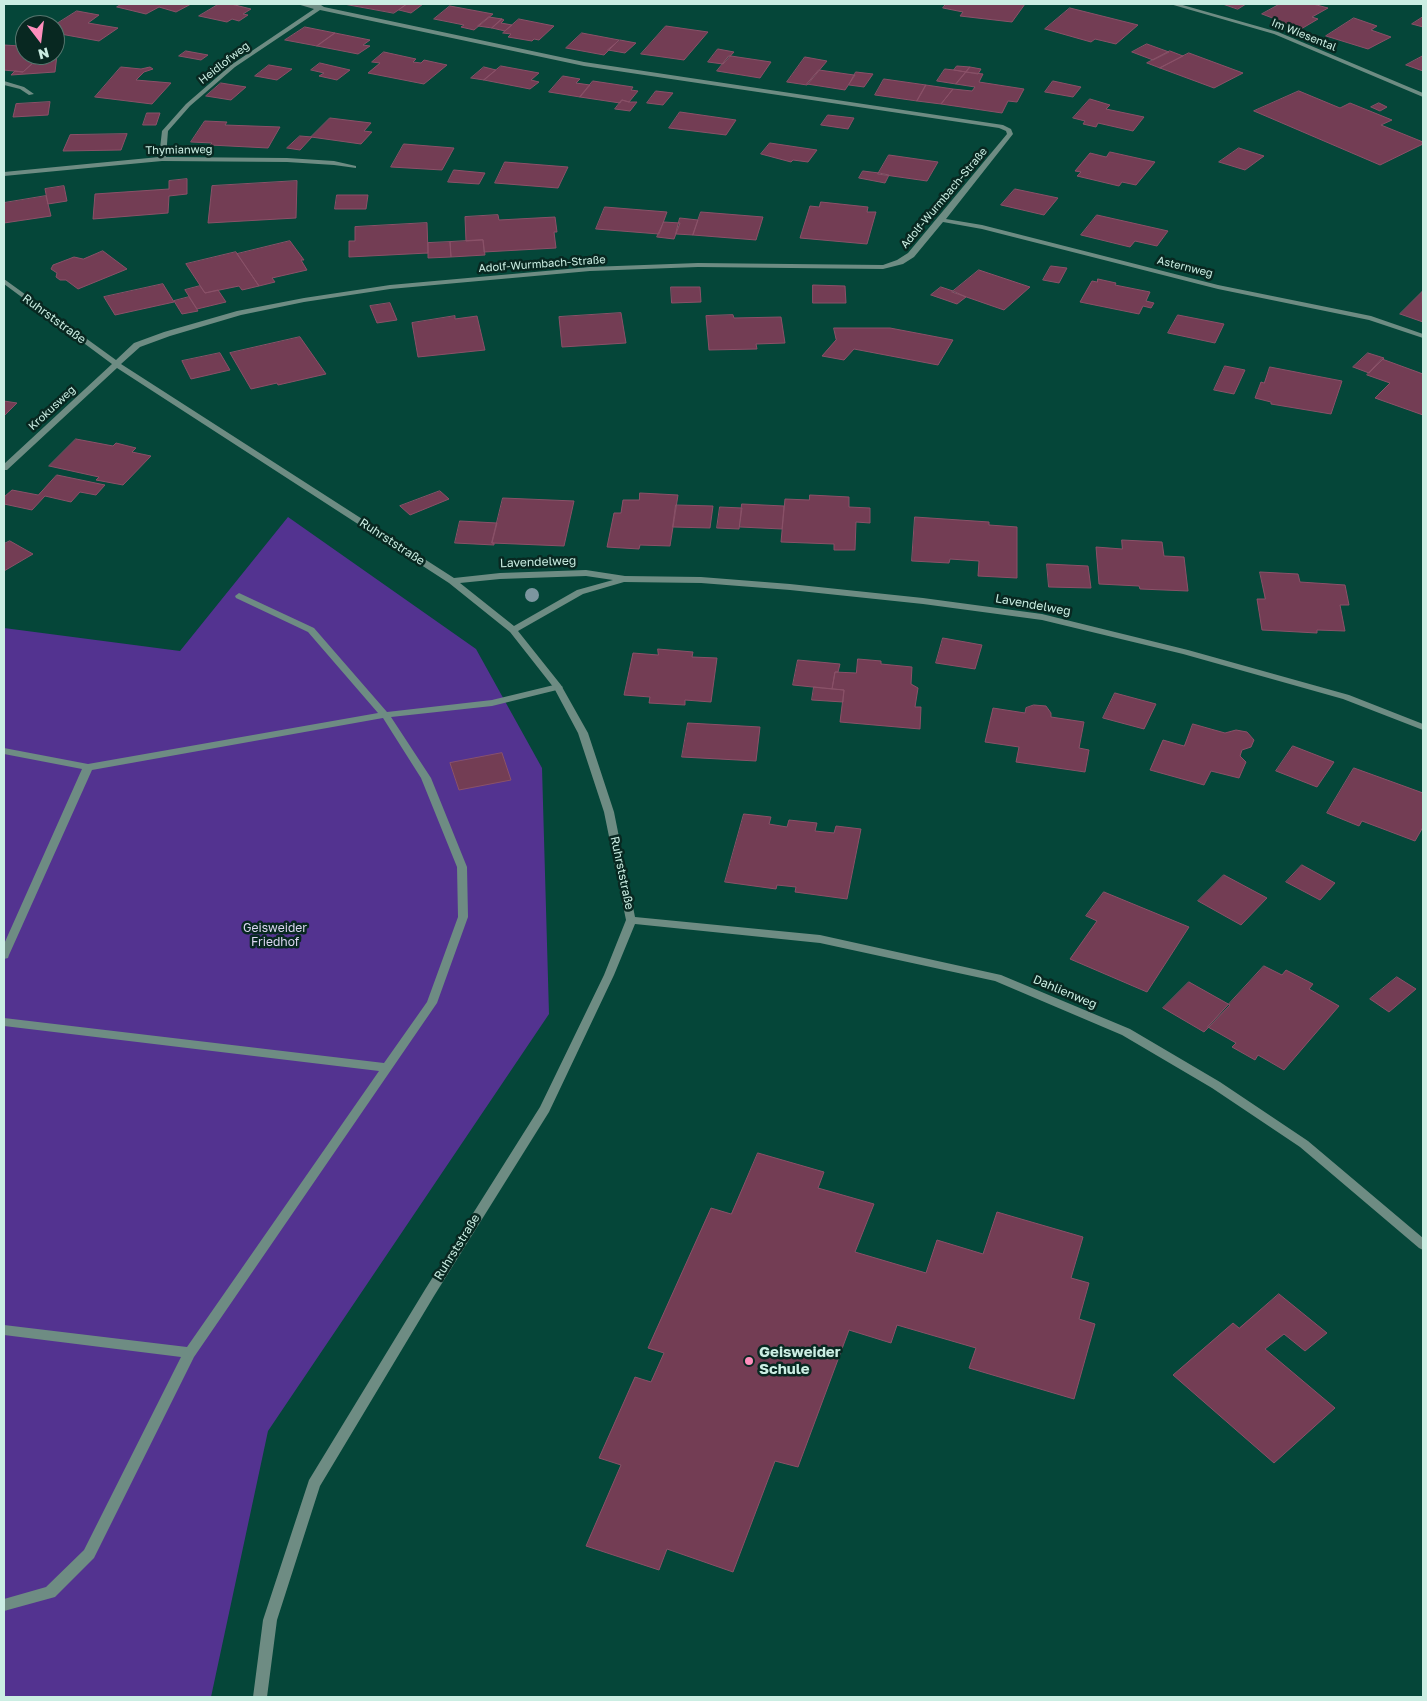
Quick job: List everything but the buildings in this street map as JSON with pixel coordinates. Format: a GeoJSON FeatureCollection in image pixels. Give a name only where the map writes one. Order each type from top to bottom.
{"type":"FeatureCollection","features":[{"type":"Feature","properties":{"kind":"street","name":"Adolf-Wurmbach-Straße"},"geometry":{"type":"LineString","coordinates":[[116,364],[136,345],[221,318],[304,300],[390,286],[590,270],[698,265],[884,267],[900,262],[911,255],[942,220],[1010,134],[1009,130],[1001,126],[584,64],[300,4]]}},
{"type":"Feature","properties":{"kind":"street","name":"Heidlofweg"},"geometry":{"type":"LineString","coordinates":[[162,159],[165,131],[188,105],[232,66],[326,4]]}},
{"type":"Feature","properties":{"kind":"street","name":"Im Wiesental"},"geometry":{"type":"LineString","coordinates":[[1173,4],[1276,33],[1423,95]]}},
{"type":"Feature","properties":{"kind":"street"},"geometry":{"type":"LineString","coordinates":[[4,83],[22,88],[31,94]]}},
{"type":"Feature","properties":{"kind":"street","name":"Thymianweg"},"geometry":{"type":"LineString","coordinates":[[4,174],[162,159],[287,160],[334,163],[354,167]]}},
{"type":"Feature","properties":{"kind":"street","name":"Asternweg"},"geometry":{"type":"LineString","coordinates":[[942,220],[982,227],[1218,287],[1371,318],[1423,336]]}},
{"type":"Feature","properties":{"kind":"street","name":"Ruhrststraße"},"geometry":{"type":"LineString","coordinates":[[4,282],[116,364],[452,581],[513,630],[558,687],[583,732],[609,812],[631,920],[609,975],[545,1109],[430,1292],[314,1484],[270,1620],[260,1697]]}},
{"type":"Feature","properties":{"kind":"street","name":"Krokusweg"},"geometry":{"type":"LineString","coordinates":[[4,468],[116,364]]}},
{"type":"Feature","properties":{"kind":"street","name":"Lavendelweg"},"geometry":{"type":"LineString","coordinates":[[452,581],[500,576],[586,573],[625,579],[701,580],[923,601],[1042,617],[1185,652],[1337,695],[1423,727]]}},
{"type":"Feature","properties":{"kind":"street","name":"Lavendelweg"},"geometry":{"type":"LineString","coordinates":[[513,630],[580,592],[625,579]]}},
{"type":"Feature","properties":{"kind":"street"},"geometry":{"type":"LineString","coordinates":[[4,1605],[50,1592],[89,1554],[190,1353],[432,1003],[463,916],[462,867],[426,778],[385,715],[311,630],[239,596]]}},
{"type":"Feature","properties":{"kind":"street"},"geometry":{"type":"LineString","coordinates":[[4,751],[88,767],[385,715],[492,702],[558,687]]}},
{"type":"Feature","properties":{"kind":"street"},"geometry":{"type":"LineString","coordinates":[[4,955],[88,767]]}},
{"type":"Feature","properties":{"kind":"street","name":"Dahlienweg"},"geometry":{"type":"LineString","coordinates":[[631,920],[820,939],[997,978],[1126,1032],[1216,1085],[1304,1144],[1423,1246]]}},
{"type":"Feature","properties":{"kind":"street"},"geometry":{"type":"LineString","coordinates":[[4,1022],[388,1068]]}},
{"type":"Feature","properties":{"kind":"street"},"geometry":{"type":"LineString","coordinates":[[4,1330],[190,1353]]}},
{"type":"Feature","properties":{"kind":"green space","name":"Geisweider Friedhof"},"geometry":{"type":"Polygon","coordinates":[[[288,517],[476,649],[542,768],[549,1014],[268,1431],[211,1697],[4,1697],[4,628],[180,651],[288,517]]]}},
{"type":"Feature","properties":{"kind":"place","name":"Geisweider Schule"},"geometry":{"type":"Point","coordinates":[749,1361]}}]}
